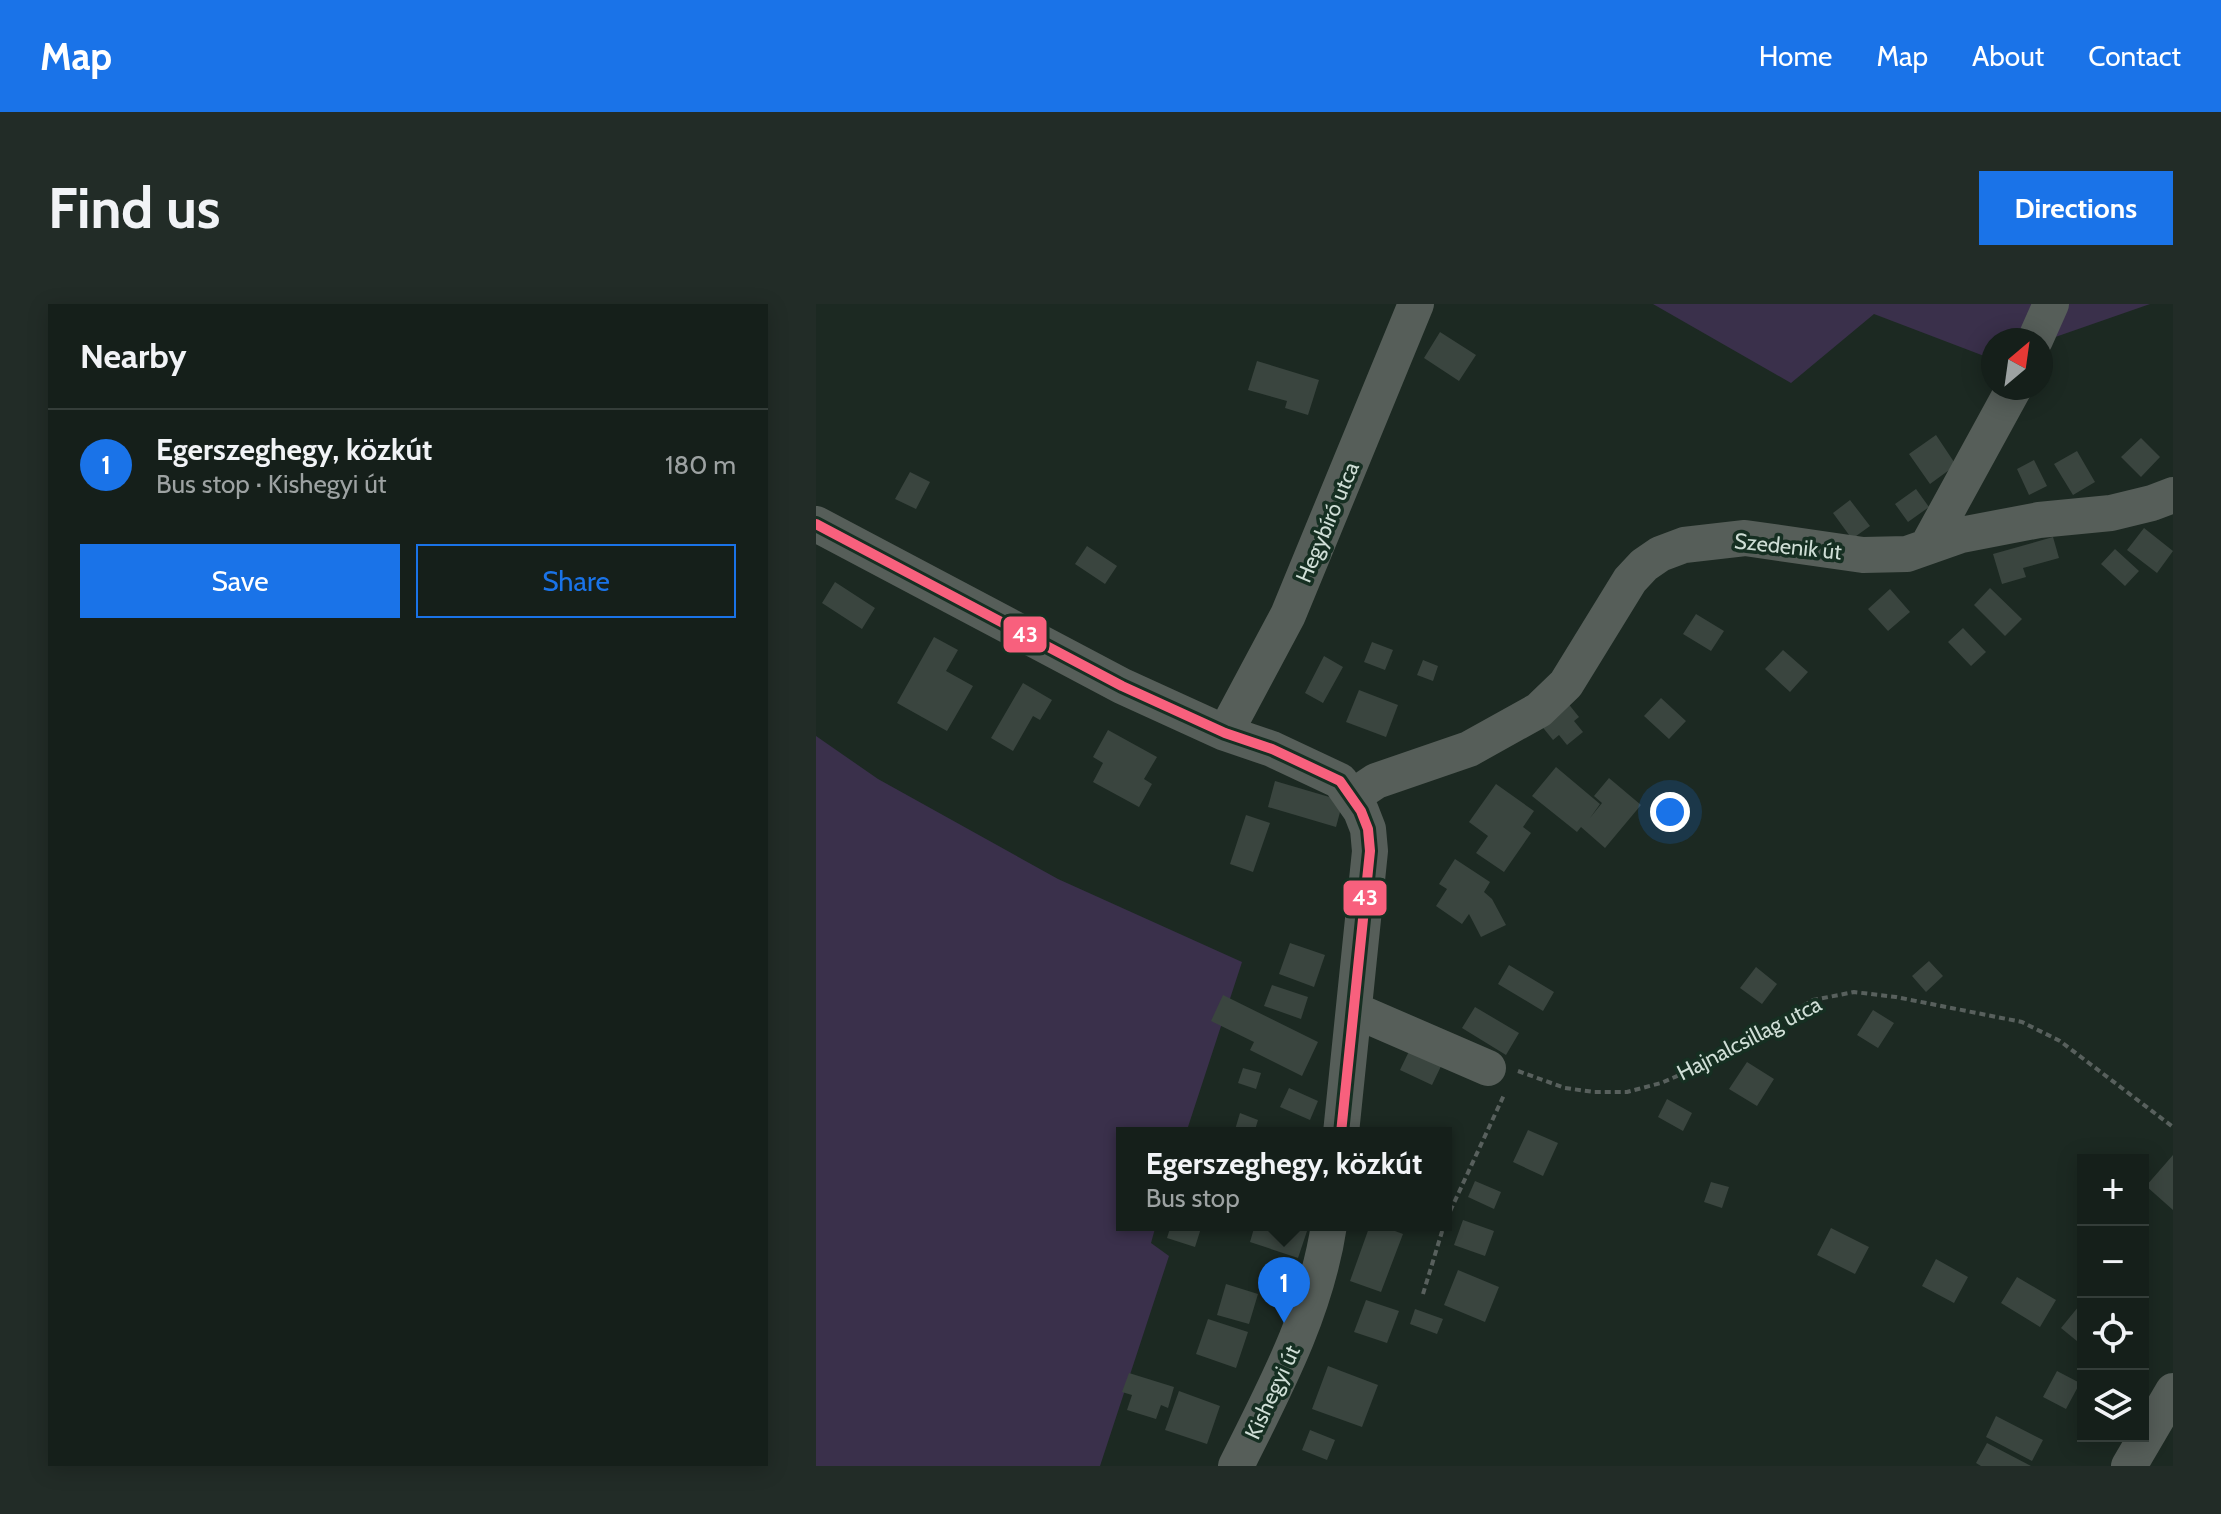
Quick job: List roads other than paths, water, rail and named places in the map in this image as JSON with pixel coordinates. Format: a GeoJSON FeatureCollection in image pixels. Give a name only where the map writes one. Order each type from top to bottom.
{"type":"FeatureCollection","features":[{"type":"Feature","properties":{"kind":"street","name":"Hegybíró utca"},"geometry":{"type":"LineString","coordinates":[[1225,733],[1288,615],[1416,304]]}},
{"type":"Feature","properties":{"kind":"street"},"geometry":{"type":"LineString","coordinates":[[2040,328],[2051,304]]}},
{"type":"Feature","properties":{"kind":"street"},"geometry":{"type":"LineString","coordinates":[[1927,547],[2007,400]]}},
{"type":"Feature","properties":{"kind":"street","name":"Szedenik út"},"geometry":{"type":"LineString","coordinates":[[1352,797],[1376,781],[1469,749],[1539,710],[1566,684],[1630,580],[1660,554],[1684,545],[1745,538],[1863,555],[1907,554],[1961,535],[2039,520],[2111,513],[2173,495]]}},
{"type":"Feature","properties":{"kind":"street"},"geometry":{"type":"LineString","coordinates":[[816,524],[1041,645],[1225,733],[1272,749],[1340,781],[1368,829],[1370,851],[1342,1127]]}},
{"type":"Feature","properties":{"kind":"street"},"geometry":{"type":"LineString","coordinates":[[1354,1010],[1488,1068]]}},
{"type":"Feature","properties":{"kind":"street","name":"Kishegyi út"},"geometry":{"type":"LineString","coordinates":[[1236,1466],[1306,1319],[1316,1289],[1328,1231]]}},
{"type":"Feature","properties":{"kind":"street"},"geometry":{"type":"LineString","coordinates":[[2129,1466],[2173,1391]]}},
{"type":"Feature","properties":{"kind":"place","name":"Egerszeghegy, közkút"},"geometry":{"type":"Point","coordinates":[1284,1323]}}]}
